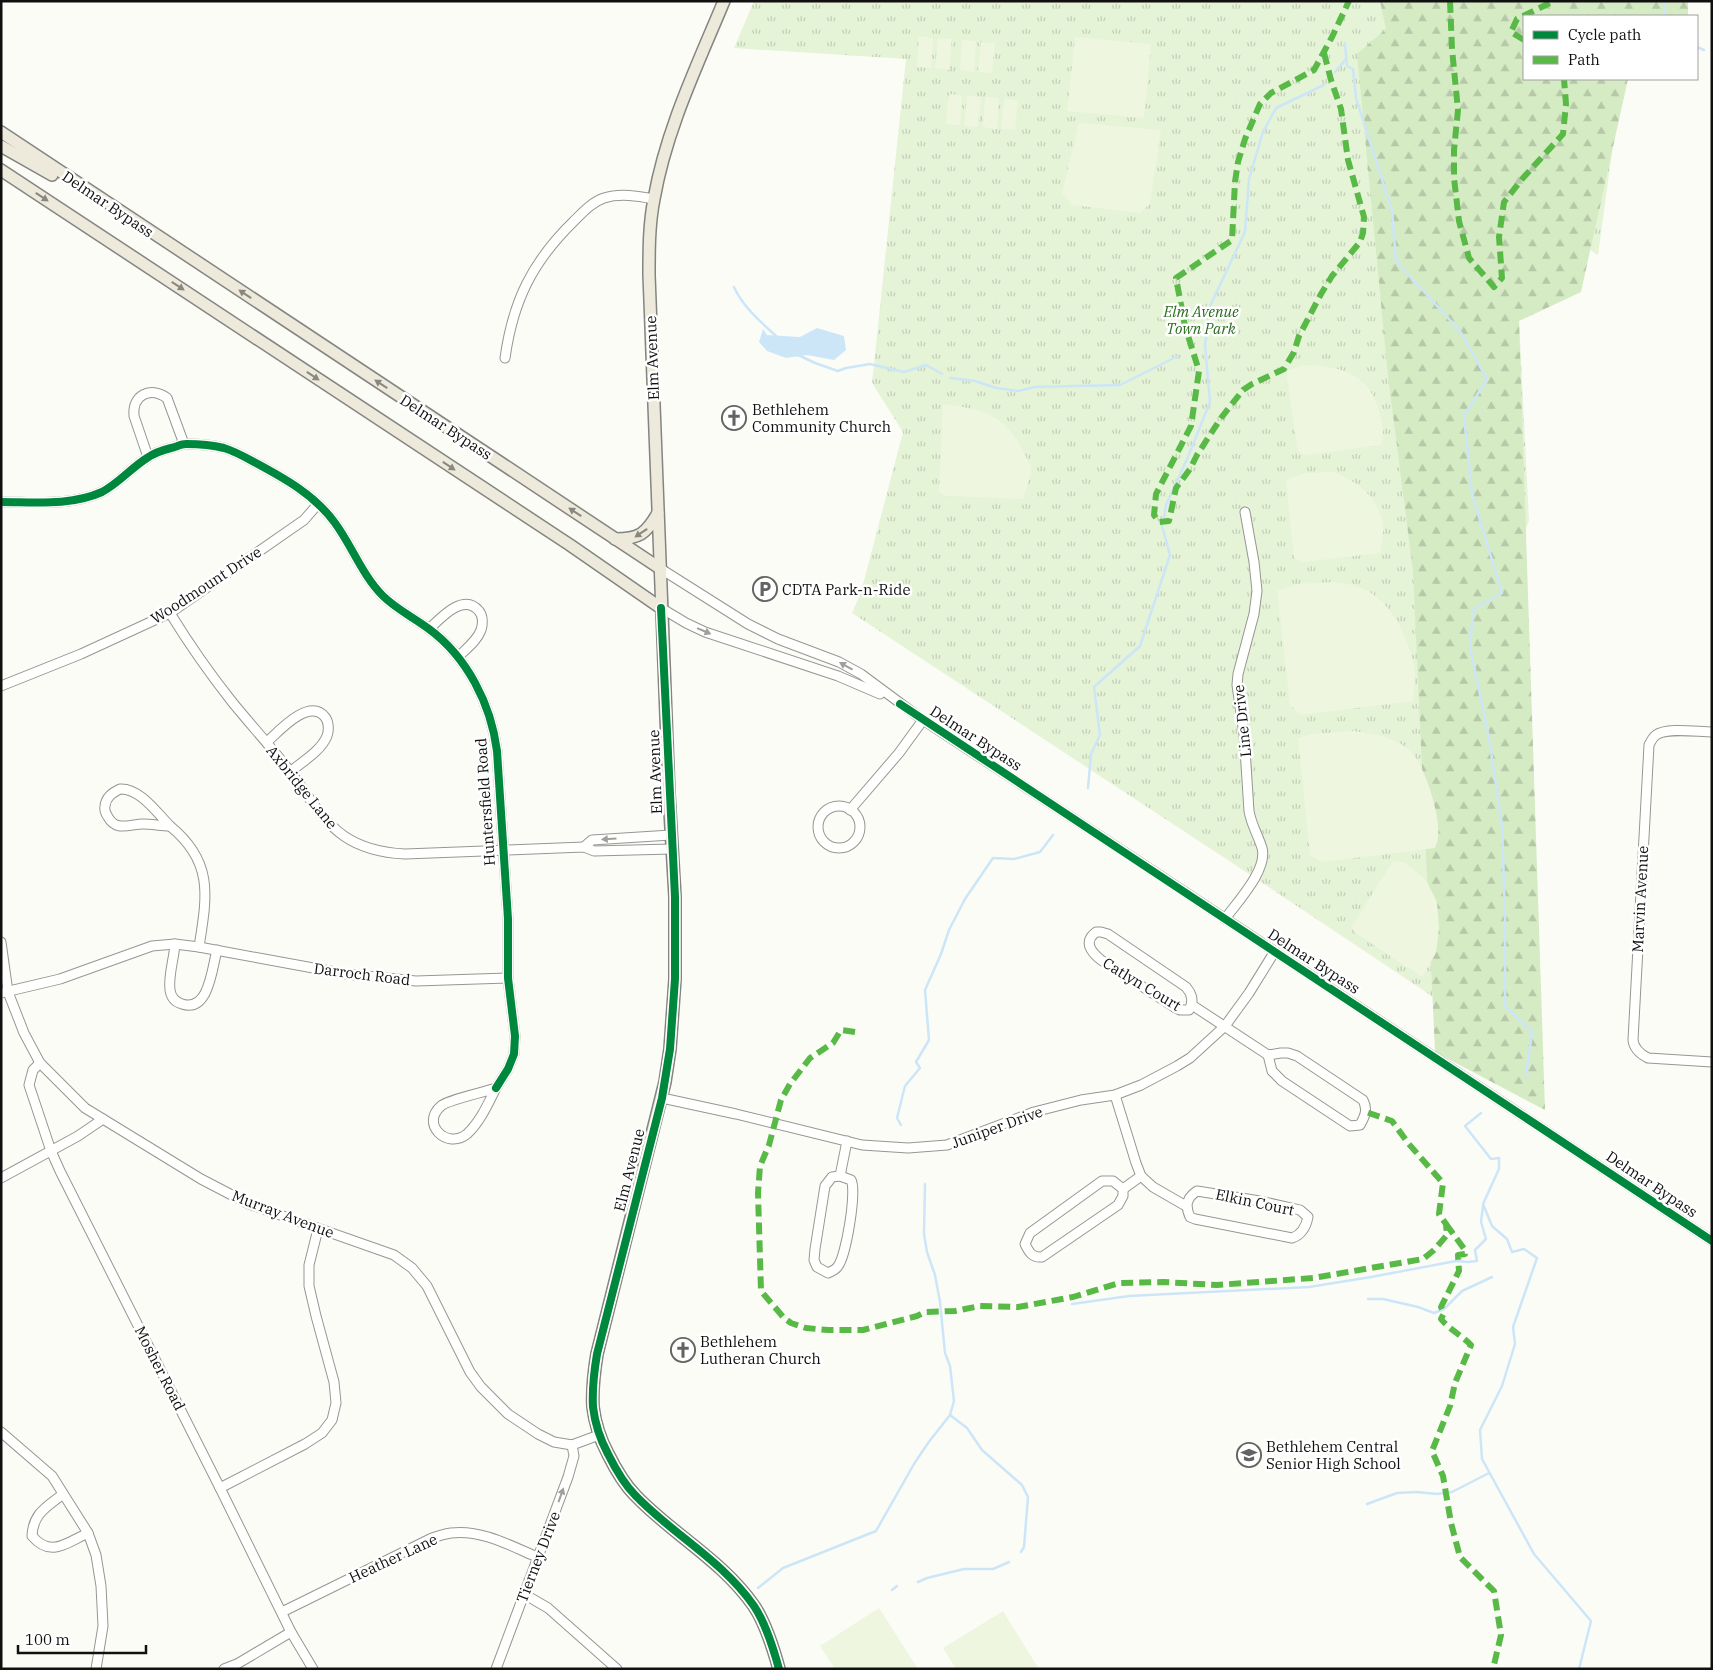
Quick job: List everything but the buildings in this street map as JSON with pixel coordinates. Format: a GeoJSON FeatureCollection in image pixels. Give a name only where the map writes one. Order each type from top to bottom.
{"type":"FeatureCollection","features":[{"type":"Feature","properties":{"kind":"main road","name":"Elm Avenue"},"geometry":{"type":"LineString","coordinates":[[724,1],[672,126],[654,199],[649,246],[661,608],[664,636],[675,897],[675,979],[670,1049],[662,1098],[597,1354],[592,1386],[593,1408],[599,1435],[614,1466],[635,1495],[719,1566],[746,1596],[764,1625],[779,1669]]}},
{"type":"Feature","properties":{"kind":"main road","name":"Delmar Bypass"},"geometry":{"type":"LineString","coordinates":[[1,132],[661,569]]}},
{"type":"Feature","properties":{"kind":"main road"},"geometry":{"type":"LineString","coordinates":[[1,146],[56,176],[68,177]]}},
{"type":"Feature","properties":{"kind":"main road","name":"Delmar Bypass"},"geometry":{"type":"LineString","coordinates":[[1,170],[570,545],[661,608]]}},
{"type":"Feature","properties":{"kind":"main road"},"geometry":{"type":"LineString","coordinates":[[615,539],[633,538],[645,532],[659,512]]}},
{"type":"Feature","properties":{"kind":"street"},"geometry":{"type":"LineString","coordinates":[[1,180],[20,183]]}},
{"type":"Feature","properties":{"kind":"street"},"geometry":{"type":"LineString","coordinates":[[505,358],[509,329],[529,278],[535,266],[566,228],[594,202],[602,199],[622,195],[654,199]]}},
{"type":"Feature","properties":{"kind":"street"},"geometry":{"type":"LineString","coordinates":[[148,457],[133,410],[138,400],[148,393],[155,392],[167,398],[184,444]]}},
{"type":"Feature","properties":{"kind":"street","name":"Huntersfield Road"},"geometry":{"type":"LineString","coordinates":[[1,502],[65,501],[93,496],[121,480],[148,457],[184,444],[219,447],[240,454],[280,476],[318,504],[335,522],[362,567],[382,595],[429,629],[458,657],[483,700],[494,733],[508,919],[508,978],[515,1036],[514,1054],[508,1069],[482,1116],[466,1135],[450,1139],[434,1129],[433,1120],[442,1104],[496,1088]]}},
{"type":"Feature","properties":{"kind":"street","name":"Woodmount Drive"},"geometry":{"type":"LineString","coordinates":[[1,686],[80,654],[170,613],[304,520],[318,504]]}},
{"type":"Feature","properties":{"kind":"street","name":"Line Drive"},"geometry":{"type":"LineString","coordinates":[[1225,919],[1255,876],[1262,863],[1263,855],[1250,819],[1244,734],[1237,686],[1238,674],[1256,606],[1257,591],[1245,512]]}},
{"type":"Feature","properties":{"kind":"street","name":"Delmar Bypass"},"geometry":{"type":"LineString","coordinates":[[661,569],[748,624],[778,639],[838,662],[861,674],[923,720],[1126,852],[1712,1241]]}},
{"type":"Feature","properties":{"kind":"street"},"geometry":{"type":"LineString","coordinates":[[429,629],[448,611],[458,606],[468,605],[478,610],[482,616],[483,624],[481,630],[458,657]]}},
{"type":"Feature","properties":{"kind":"street","name":"Delmar Bypass"},"geometry":{"type":"LineString","coordinates":[[661,608],[705,632],[865,686],[900,704]]}},
{"type":"Feature","properties":{"kind":"street","name":"Axbridge Lane"},"geometry":{"type":"LineString","coordinates":[[170,613],[191,647],[232,702],[307,795],[335,829],[357,844],[386,853],[405,854],[584,847],[594,851],[672,849]]}},
{"type":"Feature","properties":{"kind":"street"},"geometry":{"type":"LineString","coordinates":[[794,662],[802,648]]}},
{"type":"Feature","properties":{"kind":"street"},"geometry":{"type":"LineString","coordinates":[[266,742],[291,720],[306,712],[314,711],[325,718],[328,724],[328,736],[318,748],[290,772]]}},
{"type":"Feature","properties":{"kind":"street"},"geometry":{"type":"LineString","coordinates":[[850,810],[899,753],[923,720]]}},
{"type":"Feature","properties":{"kind":"street","name":"Marvin Avenue"},"geometry":{"type":"LineString","coordinates":[[1712,732],[1660,733],[1652,739],[1648,749],[1633,1040],[1634,1047],[1642,1056],[1712,1062]]}},
{"type":"Feature","properties":{"kind":"street"},"geometry":{"type":"LineString","coordinates":[[170,826],[142,824],[122,827],[113,824],[106,816],[105,805],[108,797],[112,792],[120,790],[131,791],[141,797],[193,848],[204,877],[205,893],[199,947]]}},
{"type":"Feature","properties":{"kind":"street"},"geometry":{"type":"LineString","coordinates":[[837,807],[850,810],[858,820],[860,827],[856,839],[845,847],[831,846],[826,843],[821,838],[818,824],[824,812],[837,807]]}},
{"type":"Feature","properties":{"kind":"street","name":"Axbridge Lane"},"geometry":{"type":"LineString","coordinates":[[584,847],[592,840],[671,835]]}},
{"type":"Feature","properties":{"kind":"street"},"geometry":{"type":"LineString","coordinates":[[626,838],[626,850]]}},
{"type":"Feature","properties":{"kind":"street","name":"Catlyn Court"},"geometry":{"type":"LineString","coordinates":[[1096,932],[1101,932],[1115,939],[1186,987],[1191,992],[1192,1005],[1189,1010],[1180,1010],[1101,960],[1089,947],[1090,938],[1096,932]]}},
{"type":"Feature","properties":{"kind":"street","name":"Murray Avenue"},"geometry":{"type":"LineString","coordinates":[[1,942],[5,992],[24,1033],[40,1063],[85,1108],[201,1179],[248,1204],[394,1255],[412,1268],[427,1286],[470,1372],[481,1387],[508,1414],[538,1434],[554,1442],[572,1445]]}},
{"type":"Feature","properties":{"kind":"street"},"geometry":{"type":"LineString","coordinates":[[175,944],[170,989],[177,1003],[190,1006],[201,1000],[205,993],[217,950]]}},
{"type":"Feature","properties":{"kind":"street","name":"Darroch Road"},"geometry":{"type":"LineString","coordinates":[[5,992],[60,978],[152,946],[175,944],[346,974],[406,980],[508,978]]}},
{"type":"Feature","properties":{"kind":"street","name":"Juniper Drive"},"geometry":{"type":"LineString","coordinates":[[662,1098],[878,1147],[908,1148],[947,1145],[1034,1112],[1081,1100],[1115,1094],[1141,1085],[1177,1066],[1196,1053],[1225,1026],[1249,993],[1275,951]]}},
{"type":"Feature","properties":{"kind":"street","name":"Catlyn Court"},"geometry":{"type":"LineString","coordinates":[[1192,1005],[1268,1055]]}},
{"type":"Feature","properties":{"kind":"street"},"geometry":{"type":"LineString","coordinates":[[1288,1053],[1297,1056],[1363,1100],[1366,1112],[1360,1125],[1350,1126],[1282,1081],[1272,1071],[1268,1055],[1288,1053]]}},
{"type":"Feature","properties":{"kind":"street","name":"Mosher Road"},"geometry":{"type":"LineString","coordinates":[[40,1063],[33,1070],[29,1084],[51,1151],[291,1632],[313,1669]]}},
{"type":"Feature","properties":{"kind":"street"},"geometry":{"type":"LineString","coordinates":[[1115,1094],[1141,1176],[1124,1189],[1123,1196],[1118,1205],[1051,1252],[1038,1258],[1031,1255],[1025,1244],[1030,1233],[1102,1181],[1113,1181],[1124,1189]]}},
{"type":"Feature","properties":{"kind":"street"},"geometry":{"type":"LineString","coordinates":[[1,1178],[78,1136],[103,1119]]}},
{"type":"Feature","properties":{"kind":"street"},"geometry":{"type":"LineString","coordinates":[[840,1176],[848,1141]]}},
{"type":"Feature","properties":{"kind":"street"},"geometry":{"type":"LineString","coordinates":[[840,1176],[851,1180],[854,1184],[854,1199],[843,1256],[838,1267],[828,1273],[817,1267],[814,1260],[815,1249],[826,1186],[832,1177],[840,1176]]}},
{"type":"Feature","properties":{"kind":"street","name":"Elkin Court"},"geometry":{"type":"LineString","coordinates":[[1141,1176],[1153,1187],[1186,1206],[1190,1217],[1195,1219],[1292,1238],[1306,1227],[1308,1218],[1300,1210],[1202,1191],[1193,1194],[1186,1203],[1186,1206]]}},
{"type":"Feature","properties":{"kind":"street"},"geometry":{"type":"LineString","coordinates":[[220,1488],[322,1433],[332,1420],[336,1403],[334,1382],[309,1286],[309,1265],[318,1229]]}},
{"type":"Feature","properties":{"kind":"street"},"geometry":{"type":"LineString","coordinates":[[1,1432],[52,1476],[88,1533],[96,1555],[101,1586],[103,1626],[96,1669]]}},
{"type":"Feature","properties":{"kind":"street"},"geometry":{"type":"LineString","coordinates":[[572,1445],[599,1435]]}},
{"type":"Feature","properties":{"kind":"street","name":"Tierney Drive"},"geometry":{"type":"LineString","coordinates":[[496,1669],[568,1476],[574,1456],[572,1445]]}},
{"type":"Feature","properties":{"kind":"street"},"geometry":{"type":"LineString","coordinates":[[63,1494],[38,1515],[32,1525],[32,1536],[44,1547],[50,1548],[61,1546],[88,1533]]}},
{"type":"Feature","properties":{"kind":"street","name":"Heather Lane"},"geometry":{"type":"LineString","coordinates":[[282,1612],[432,1538],[452,1533],[484,1536],[537,1557]]}},
{"type":"Feature","properties":{"kind":"street"},"geometry":{"type":"LineString","coordinates":[[524,1594],[548,1608],[617,1669]]}},
{"type":"Feature","properties":{"kind":"street"},"geometry":{"type":"LineString","coordinates":[[224,1669],[237,1664],[291,1632]]}},
{"type":"Feature","properties":{"kind":"green space","name":"Elm Avenue Town Park"},"geometry":{"type":"Polygon","coordinates":[[[754,1],[1633,1],[1523,15],[1523,80],[1622,80],[1598,255],[1513,199],[1529,521],[1447,709],[1538,1067],[852,613],[861,592],[903,432],[872,383],[906,59],[734,48],[754,1]]]}},
{"type":"Feature","properties":{"kind":"green space"},"geometry":{"type":"Polygon","coordinates":[[[1380,1],[1688,1],[1688,15],[1523,15],[1523,80],[1628,80],[1581,292],[1519,321],[1545,1110],[1435,1052],[1413,571],[1388,376],[1357,54],[1386,29],[1380,1]]]}},
{"type":"Feature","properties":{"kind":"green space"},"geometry":{"type":"Polygon","coordinates":[[[919,36],[933,38],[931,68],[917,67],[919,36]]]}},
{"type":"Feature","properties":{"kind":"green space"},"geometry":{"type":"Polygon","coordinates":[[[1075,37],[1151,44],[1144,118],[1067,111],[1075,37]]]}},
{"type":"Feature","properties":{"kind":"green space"},"geometry":{"type":"Polygon","coordinates":[[[938,38],[952,39],[949,70],[935,68],[938,38]]]}},
{"type":"Feature","properties":{"kind":"green space"},"geometry":{"type":"Polygon","coordinates":[[[962,40],[976,41],[974,72],[960,70],[962,40]]]}},
{"type":"Feature","properties":{"kind":"green space"},"geometry":{"type":"Polygon","coordinates":[[[981,42],[995,43],[992,73],[978,72],[981,42]]]}},
{"type":"Feature","properties":{"kind":"green space"},"geometry":{"type":"Polygon","coordinates":[[[949,94],[962,95],[960,125],[946,124],[949,94]]]}},
{"type":"Feature","properties":{"kind":"green space"},"geometry":{"type":"Polygon","coordinates":[[[967,96],[981,97],[978,127],[964,126],[967,96]]]}},
{"type":"Feature","properties":{"kind":"green space"},"geometry":{"type":"Polygon","coordinates":[[[985,97],[999,98],[997,129],[983,127],[985,97]]]}},
{"type":"Feature","properties":{"kind":"green space"},"geometry":{"type":"Polygon","coordinates":[[[1004,99],[1018,100],[1015,130],[1001,129],[1004,99]]]}},
{"type":"Feature","properties":{"kind":"green space"},"geometry":{"type":"Polygon","coordinates":[[[1079,123],[1161,130],[1150,203],[1141,213],[1072,205],[1062,193],[1079,123]]]}},
{"type":"Feature","properties":{"kind":"green space"},"geometry":{"type":"Polygon","coordinates":[[[1303,365],[1340,370],[1351,374],[1368,388],[1379,411],[1383,432],[1381,445],[1305,455],[1298,451],[1286,371],[1303,365]]]}},
{"type":"Feature","properties":{"kind":"green space"},"geometry":{"type":"Polygon","coordinates":[[[943,404],[980,411],[1000,421],[1008,428],[1016,438],[1031,469],[1023,499],[945,496],[939,492],[943,404]]]}},
{"type":"Feature","properties":{"kind":"green space"},"geometry":{"type":"Polygon","coordinates":[[[1333,472],[1351,480],[1366,491],[1377,506],[1383,525],[1380,553],[1303,562],[1294,558],[1286,480],[1306,473],[1333,472]]]}},
{"type":"Feature","properties":{"kind":"green space"},"geometry":{"type":"Polygon","coordinates":[[[1333,582],[1356,586],[1368,591],[1378,598],[1395,618],[1407,642],[1414,667],[1413,701],[1301,715],[1290,705],[1277,591],[1298,584],[1333,582]]]}},
{"type":"Feature","properties":{"kind":"green space"},"geometry":{"type":"Polygon","coordinates":[[[1353,731],[1381,736],[1394,741],[1407,748],[1413,755],[1425,776],[1434,803],[1438,828],[1435,848],[1321,862],[1310,855],[1298,738],[1313,734],[1353,731]]]}},
{"type":"Feature","properties":{"kind":"green space"},"geometry":{"type":"Polygon","coordinates":[[[1393,861],[1404,862],[1426,880],[1437,902],[1439,928],[1436,953],[1422,977],[1354,932],[1352,926],[1393,861]]]}},
{"type":"Feature","properties":{"kind":"green space"},"geometry":{"type":"Polygon","coordinates":[[[879,1608],[918,1669],[835,1669],[820,1646],[879,1608]]]}},
{"type":"Feature","properties":{"kind":"green space"},"geometry":{"type":"Polygon","coordinates":[[[1003,1611],[1039,1669],[956,1669],[943,1648],[1003,1611]]]}},
{"type":"Feature","properties":{"kind":"water"},"geometry":{"type":"Polygon","coordinates":[[[817,328],[844,336],[846,350],[834,360],[807,355],[786,358],[767,351],[759,342],[763,329],[767,335],[800,337],[817,328]]]}},
{"type":"Feature","properties":{"kind":"waterway"},"geometry":{"type":"LineString","coordinates":[[1664,15],[1665,1]]}},
{"type":"Feature","properties":{"kind":"waterway"},"geometry":{"type":"LineString","coordinates":[[1345,44],[1347,66],[1353,69],[1356,98],[1392,211],[1396,261],[1460,331],[1487,379],[1464,416],[1472,494],[1502,593],[1473,610],[1470,647],[1489,738],[1502,825],[1505,1006],[1532,1032],[1526,1076]]}},
{"type":"Feature","properties":{"kind":"waterway"},"geometry":{"type":"LineString","coordinates":[[1698,47],[1704,50]]}},
{"type":"Feature","properties":{"kind":"waterway"},"geometry":{"type":"LineString","coordinates":[[1335,72],[1346,59]]}},
{"type":"Feature","properties":{"kind":"waterway"},"geometry":{"type":"LineString","coordinates":[[1164,517],[1166,505],[1210,402],[1205,345],[1210,306],[1245,232],[1249,179],[1263,132],[1276,108],[1324,85]]}},
{"type":"Feature","properties":{"kind":"waterway"},"geometry":{"type":"LineString","coordinates":[[734,287],[747,307],[777,337]]}},
{"type":"Feature","properties":{"kind":"waterway"},"geometry":{"type":"LineString","coordinates":[[796,354],[838,371],[870,364],[904,372],[926,365],[942,374]]}},
{"type":"Feature","properties":{"kind":"waterway"},"geometry":{"type":"LineString","coordinates":[[950,378],[975,381],[996,388],[1018,391],[1035,387],[1120,385],[1178,356]]}},
{"type":"Feature","properties":{"kind":"waterway"},"geometry":{"type":"LineString","coordinates":[[1088,788],[1091,754],[1100,735],[1094,687],[1140,646],[1170,555],[1162,526]]}},
{"type":"Feature","properties":{"kind":"waterway"},"geometry":{"type":"LineString","coordinates":[[901,1125],[897,1118],[905,1086],[920,1068],[916,1062],[929,1040],[925,990],[949,930],[965,899],[993,858],[1014,859],[1040,852],[1053,835]]}},
{"type":"Feature","properties":{"kind":"waterway"},"geometry":{"type":"LineString","coordinates":[[1481,1113],[1465,1126],[1491,1159],[1499,1158],[1499,1169],[1483,1204],[1492,1226],[1507,1239],[1512,1252],[1524,1249],[1537,1258],[1513,1327],[1515,1344],[1502,1386],[1480,1430],[1482,1459],[1534,1554],[1591,1621],[1579,1669]]}},
{"type":"Feature","properties":{"kind":"waterway"},"geometry":{"type":"LineString","coordinates":[[758,1588],[783,1568],[876,1531],[914,1464],[950,1415],[954,1401],[950,1366],[945,1353],[940,1302],[935,1275],[927,1252],[924,1234],[925,1184]]}},
{"type":"Feature","properties":{"kind":"waterway"},"geometry":{"type":"LineString","coordinates":[[1072,1304],[1129,1296],[1309,1287],[1456,1261],[1477,1261],[1475,1250],[1486,1239],[1481,1222],[1483,1206]]}},
{"type":"Feature","properties":{"kind":"waterway"},"geometry":{"type":"LineString","coordinates":[[1368,1299],[1383,1299],[1418,1307],[1434,1313],[1444,1309],[1462,1291],[1492,1277]]}},
{"type":"Feature","properties":{"kind":"waterway"},"geometry":{"type":"LineString","coordinates":[[950,1415],[967,1428],[982,1450],[1022,1485],[1028,1497],[1024,1547],[1021,1552]]}},
{"type":"Feature","properties":{"kind":"waterway"},"geometry":{"type":"LineString","coordinates":[[1367,1504],[1397,1493],[1437,1494],[1452,1492],[1489,1473]]}},
{"type":"Feature","properties":{"kind":"waterway"},"geometry":{"type":"LineString","coordinates":[[918,1582],[964,1569],[993,1569],[1009,1562]]}},
{"type":"Feature","properties":{"kind":"waterway"},"geometry":{"type":"LineString","coordinates":[[892,1590],[897,1586]]}},
{"type":"Feature","properties":{"kind":"marked path"},"geometry":{"type":"LineString","coordinates":[[1324,53],[1341,109],[1348,160],[1364,217],[1363,233],[1360,242],[1332,276],[1321,294],[1284,369],[1243,390],[1221,418],[1190,469],[1176,488],[1169,521],[1159,522],[1154,515],[1156,494],[1191,426],[1199,371],[1185,326],[1176,278],[1232,240],[1238,162],[1245,139],[1260,104],[1271,93],[1314,70],[1349,1]]}},
{"type":"Feature","properties":{"kind":"marked path"},"geometry":{"type":"LineString","coordinates":[[1450,1],[1452,49],[1458,110],[1454,150],[1454,178],[1459,221],[1469,258],[1494,287],[1502,278],[1499,237],[1504,202],[1563,134],[1566,104],[1564,80]]}},
{"type":"Feature","properties":{"kind":"marked path"},"geometry":{"type":"LineString","coordinates":[[1525,15],[1554,1]]}},
{"type":"Feature","properties":{"kind":"marked path"},"geometry":{"type":"LineString","coordinates":[[1523,16],[1517,19],[1511,32],[1523,39]]}},
{"type":"Feature","properties":{"kind":"marked path"},"geometry":{"type":"LineString","coordinates":[[855,1032],[841,1030],[833,1043],[810,1058],[790,1084],[781,1100],[769,1145],[760,1166],[758,1193],[761,1291],[784,1318],[791,1323],[806,1328],[863,1330],[917,1316],[925,1312],[955,1311],[980,1306],[1018,1307],[1073,1297],[1119,1283],[1163,1282],[1217,1285],[1313,1278],[1423,1259],[1447,1235],[1446,1224],[1439,1214],[1443,1183],[1408,1143],[1392,1121],[1366,1112]]}},
{"type":"Feature","properties":{"kind":"marked path"},"geometry":{"type":"LineString","coordinates":[[1446,1224],[1465,1250],[1465,1254],[1458,1255],[1459,1271],[1441,1307],[1444,1313],[1441,1319],[1471,1345],[1455,1383],[1450,1406],[1432,1451],[1443,1476],[1451,1523],[1460,1557],[1494,1591],[1501,1635],[1493,1669]]}},
{"type":"Feature","properties":{"kind":"cycle path"},"geometry":{"type":"LineString","coordinates":[[1,502],[52,502],[90,496],[102,492],[150,456],[182,444],[228,449],[288,481],[318,504],[335,523],[363,570],[383,596],[443,640],[455,653],[466,668],[483,699],[494,733],[497,751],[508,919],[508,978],[515,1036],[514,1054],[508,1069],[496,1088]]}},
{"type":"Feature","properties":{"kind":"cycle path"},"geometry":{"type":"LineString","coordinates":[[661,608],[675,897],[675,979],[670,1049],[662,1098],[597,1354],[593,1407],[603,1443],[613,1465],[623,1480],[649,1509],[712,1561],[741,1590],[754,1606],[766,1628],[779,1669]]}},
{"type":"Feature","properties":{"kind":"cycle path"},"geometry":{"type":"LineString","coordinates":[[900,704],[1712,1241]]}},
{"type":"Feature","properties":{"kind":"place","name":"Bethlehem Community Church"},"geometry":{"type":"Point","coordinates":[734,418]}},
{"type":"Feature","properties":{"kind":"place","name":"CDTA Park-n-Ride"},"geometry":{"type":"Point","coordinates":[765,589]}},
{"type":"Feature","properties":{"kind":"place","name":"Bethlehem Lutheran Church"},"geometry":{"type":"Point","coordinates":[683,1350]}},
{"type":"Feature","properties":{"kind":"place","name":"Bethlehem Central Senior High School"},"geometry":{"type":"Point","coordinates":[1249,1455]}}]}
